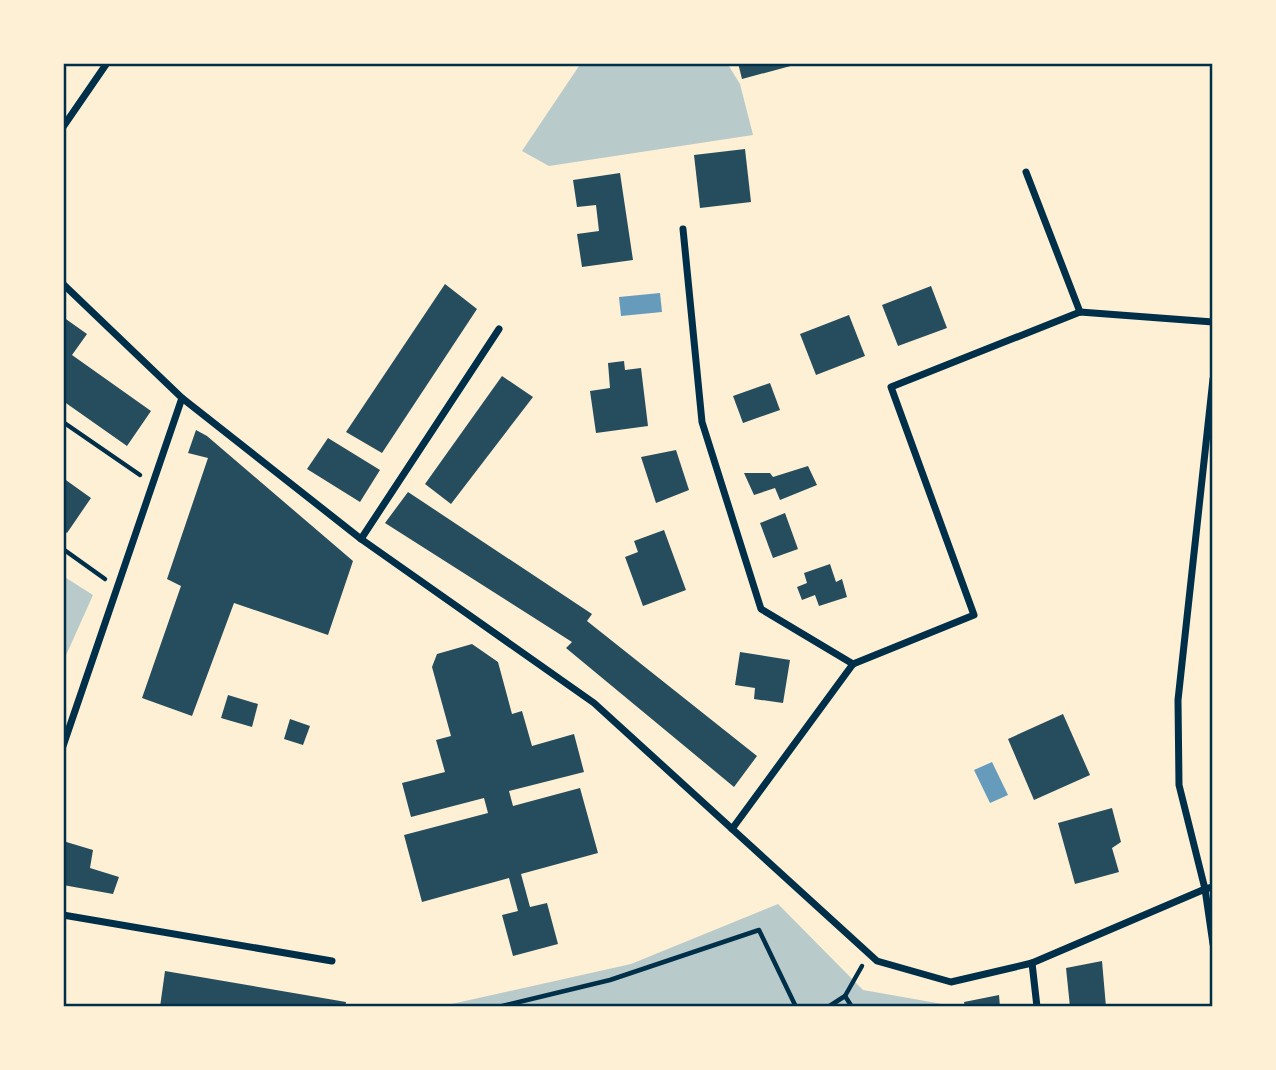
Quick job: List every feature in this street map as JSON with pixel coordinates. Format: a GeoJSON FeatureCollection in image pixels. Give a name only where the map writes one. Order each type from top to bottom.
{"type":"FeatureCollection","features":[{"type":"Feature","properties":{"kind":"street"},"geometry":{"type":"LineString","coordinates":[[63,127],[107,63]]}},
{"type":"Feature","properties":{"kind":"street"},"geometry":{"type":"LineString","coordinates":[[1026,172],[1080,312]]}},
{"type":"Feature","properties":{"kind":"street"},"geometry":{"type":"LineString","coordinates":[[683,229],[702,422],[761,609],[853,664]]}},
{"type":"Feature","properties":{"kind":"street"},"geometry":{"type":"LineString","coordinates":[[63,285],[182,398],[360,539],[594,703],[877,961],[951,982],[1031,963],[1209,888]]}},
{"type":"Feature","properties":{"kind":"street"},"geometry":{"type":"LineString","coordinates":[[732,829],[853,664],[974,615],[891,387],[1080,312],[1213,323]]}},
{"type":"Feature","properties":{"kind":"street"},"geometry":{"type":"LineString","coordinates":[[360,539],[499,329]]}},
{"type":"Feature","properties":{"kind":"street"},"geometry":{"type":"LineString","coordinates":[[1213,379],[1178,700],[1179,785],[1209,888],[1213,944]]}},
{"type":"Feature","properties":{"kind":"street"},"geometry":{"type":"LineString","coordinates":[[63,746],[182,398]]}},
{"type":"Feature","properties":{"kind":"street"},"geometry":{"type":"LineString","coordinates":[[63,915],[332,961]]}},
{"type":"Feature","properties":{"kind":"street"},"geometry":{"type":"LineString","coordinates":[[1031,963],[1037,1007]]}},
{"type":"Feature","properties":{"kind":"path"},"geometry":{"type":"LineString","coordinates":[[63,422],[153,484]]}},
{"type":"Feature","properties":{"kind":"path"},"geometry":{"type":"LineString","coordinates":[[63,549],[117,588]]}},
{"type":"Feature","properties":{"kind":"path"},"geometry":{"type":"LineString","coordinates":[[498,1007],[610,980],[759,930],[796,1007]]}},
{"type":"Feature","properties":{"kind":"path"},"geometry":{"type":"LineString","coordinates":[[828,1007],[845,996],[868,953]]}},
{"type":"Feature","properties":{"kind":"path"},"geometry":{"type":"LineString","coordinates":[[845,996],[852,1007]]}},
{"type":"Feature","properties":{"kind":"shaded area"},"geometry":{"type":"Polygon","coordinates":[[[581,63],[727,63],[740,84],[753,135],[549,166],[522,151],[581,63]]]}},
{"type":"Feature","properties":{"kind":"shaded area"},"geometry":{"type":"Polygon","coordinates":[[[63,576],[93,595],[63,662],[63,576]]]}},
{"type":"Feature","properties":{"kind":"shaded area"},"geometry":{"type":"Polygon","coordinates":[[[778,904],[863,990],[949,1007],[438,1007],[631,964],[778,904]]]}},
{"type":"Feature","properties":{"kind":"water"},"geometry":{"type":"Polygon","coordinates":[[[660,293],[662,312],[621,316],[619,297],[660,293]]]}},
{"type":"Feature","properties":{"kind":"water"},"geometry":{"type":"Polygon","coordinates":[[[992,762],[1008,795],[990,803],[974,770],[992,762]]]}},
{"type":"Feature","properties":{"kind":"building"},"geometry":{"type":"Polygon","coordinates":[[[738,63],[798,63],[798,64],[742,79],[738,63]]]}},
{"type":"Feature","properties":{"kind":"building"},"geometry":{"type":"Polygon","coordinates":[[[745,149],[751,202],[700,208],[694,155],[745,149]]]}},
{"type":"Feature","properties":{"kind":"building"},"geometry":{"type":"Polygon","coordinates":[[[620,173],[633,260],[582,267],[577,234],[599,231],[596,205],[577,207],[573,180],[620,173]]]}},
{"type":"Feature","properties":{"kind":"building"},"geometry":{"type":"Polygon","coordinates":[[[445,284],[477,309],[382,453],[346,432],[445,284]]]}},
{"type":"Feature","properties":{"kind":"building"},"geometry":{"type":"Polygon","coordinates":[[[931,286],[947,328],[898,346],[882,305],[931,286]]]}},
{"type":"Feature","properties":{"kind":"building"},"geometry":{"type":"Polygon","coordinates":[[[849,315],[865,356],[816,375],[800,334],[849,315]]]}},
{"type":"Feature","properties":{"kind":"building"},"geometry":{"type":"Polygon","coordinates":[[[63,317],[87,334],[72,355],[151,411],[127,446],[63,401],[63,317]]]}},
{"type":"Feature","properties":{"kind":"building"},"geometry":{"type":"Polygon","coordinates":[[[624,361],[625,370],[641,368],[648,426],[596,433],[590,391],[610,388],[608,363],[624,361]]]}},
{"type":"Feature","properties":{"kind":"building"},"geometry":{"type":"Polygon","coordinates":[[[502,376],[533,397],[451,504],[425,484],[502,376]]]}},
{"type":"Feature","properties":{"kind":"building"},"geometry":{"type":"Polygon","coordinates":[[[770,383],[780,410],[743,423],[733,396],[770,383]]]}},
{"type":"Feature","properties":{"kind":"building"},"geometry":{"type":"Polygon","coordinates":[[[196,430],[207,436],[353,561],[328,635],[234,603],[192,716],[142,698],[181,586],[167,579],[208,458],[188,453],[196,430]]]}},
{"type":"Feature","properties":{"kind":"building"},"geometry":{"type":"Polygon","coordinates":[[[328,438],[380,470],[360,502],[307,469],[328,438]]]}},
{"type":"Feature","properties":{"kind":"building"},"geometry":{"type":"Polygon","coordinates":[[[676,450],[689,490],[656,503],[641,457],[676,450]]]}},
{"type":"Feature","properties":{"kind":"building"},"geometry":{"type":"Polygon","coordinates":[[[808,466],[817,485],[780,500],[775,488],[754,495],[744,473],[770,473],[773,477],[808,466]]]}},
{"type":"Feature","properties":{"kind":"building"},"geometry":{"type":"Polygon","coordinates":[[[63,478],[91,498],[67,533],[63,530],[63,478]]]}},
{"type":"Feature","properties":{"kind":"building"},"geometry":{"type":"Polygon","coordinates":[[[408,492],[592,614],[587,621],[757,756],[734,787],[566,648],[572,642],[385,523],[408,492]]]}},
{"type":"Feature","properties":{"kind":"building"},"geometry":{"type":"Polygon","coordinates":[[[785,513],[798,549],[773,558],[760,523],[785,513]]]}},
{"type":"Feature","properties":{"kind":"building"},"geometry":{"type":"Polygon","coordinates":[[[664,530],[686,590],[643,606],[625,557],[638,552],[634,541],[664,530]]]}},
{"type":"Feature","properties":{"kind":"building"},"geometry":{"type":"Polygon","coordinates":[[[830,564],[836,582],[842,579],[847,597],[819,606],[815,595],[802,600],[797,587],[807,583],[804,573],[830,564]]]}},
{"type":"Feature","properties":{"kind":"building"},"geometry":{"type":"Polygon","coordinates":[[[472,644],[498,662],[512,714],[522,711],[532,746],[574,734],[584,772],[509,791],[513,806],[580,788],[598,853],[521,874],[530,907],[547,903],[558,944],[513,956],[502,915],[518,911],[509,878],[422,902],[404,835],[488,813],[484,798],[411,817],[402,783],[445,772],[436,740],[451,736],[432,667],[437,654],[472,644]]]}},
{"type":"Feature","properties":{"kind":"building"},"geometry":{"type":"Polygon","coordinates":[[[740,652],[790,660],[783,703],[754,699],[755,688],[735,685],[740,652]]]}},
{"type":"Feature","properties":{"kind":"building"},"geometry":{"type":"Polygon","coordinates":[[[228,695],[258,704],[252,727],[221,718],[228,695]]]}},
{"type":"Feature","properties":{"kind":"building"},"geometry":{"type":"Polygon","coordinates":[[[1063,714],[1090,775],[1034,800],[1008,739],[1063,714]]]}},
{"type":"Feature","properties":{"kind":"building"},"geometry":{"type":"Polygon","coordinates":[[[290,719],[310,726],[303,745],[284,739],[290,719]]]}},
{"type":"Feature","properties":{"kind":"building"},"geometry":{"type":"Polygon","coordinates":[[[1112,808],[1121,842],[1112,848],[1119,872],[1075,884],[1058,823],[1112,808]]]}},
{"type":"Feature","properties":{"kind":"building"},"geometry":{"type":"Polygon","coordinates":[[[63,841],[93,850],[90,868],[119,877],[113,894],[63,885],[63,841]]]}},
{"type":"Feature","properties":{"kind":"building"},"geometry":{"type":"Polygon","coordinates":[[[1102,961],[1106,1007],[1070,1007],[1066,968],[1102,961]]]}},
{"type":"Feature","properties":{"kind":"building"},"geometry":{"type":"Polygon","coordinates":[[[165,971],[346,1002],[345,1007],[160,1007],[165,971]]]}},
{"type":"Feature","properties":{"kind":"building"},"geometry":{"type":"Polygon","coordinates":[[[999,995],[1000,1007],[965,1007],[964,1002],[999,995]]]}}]}
